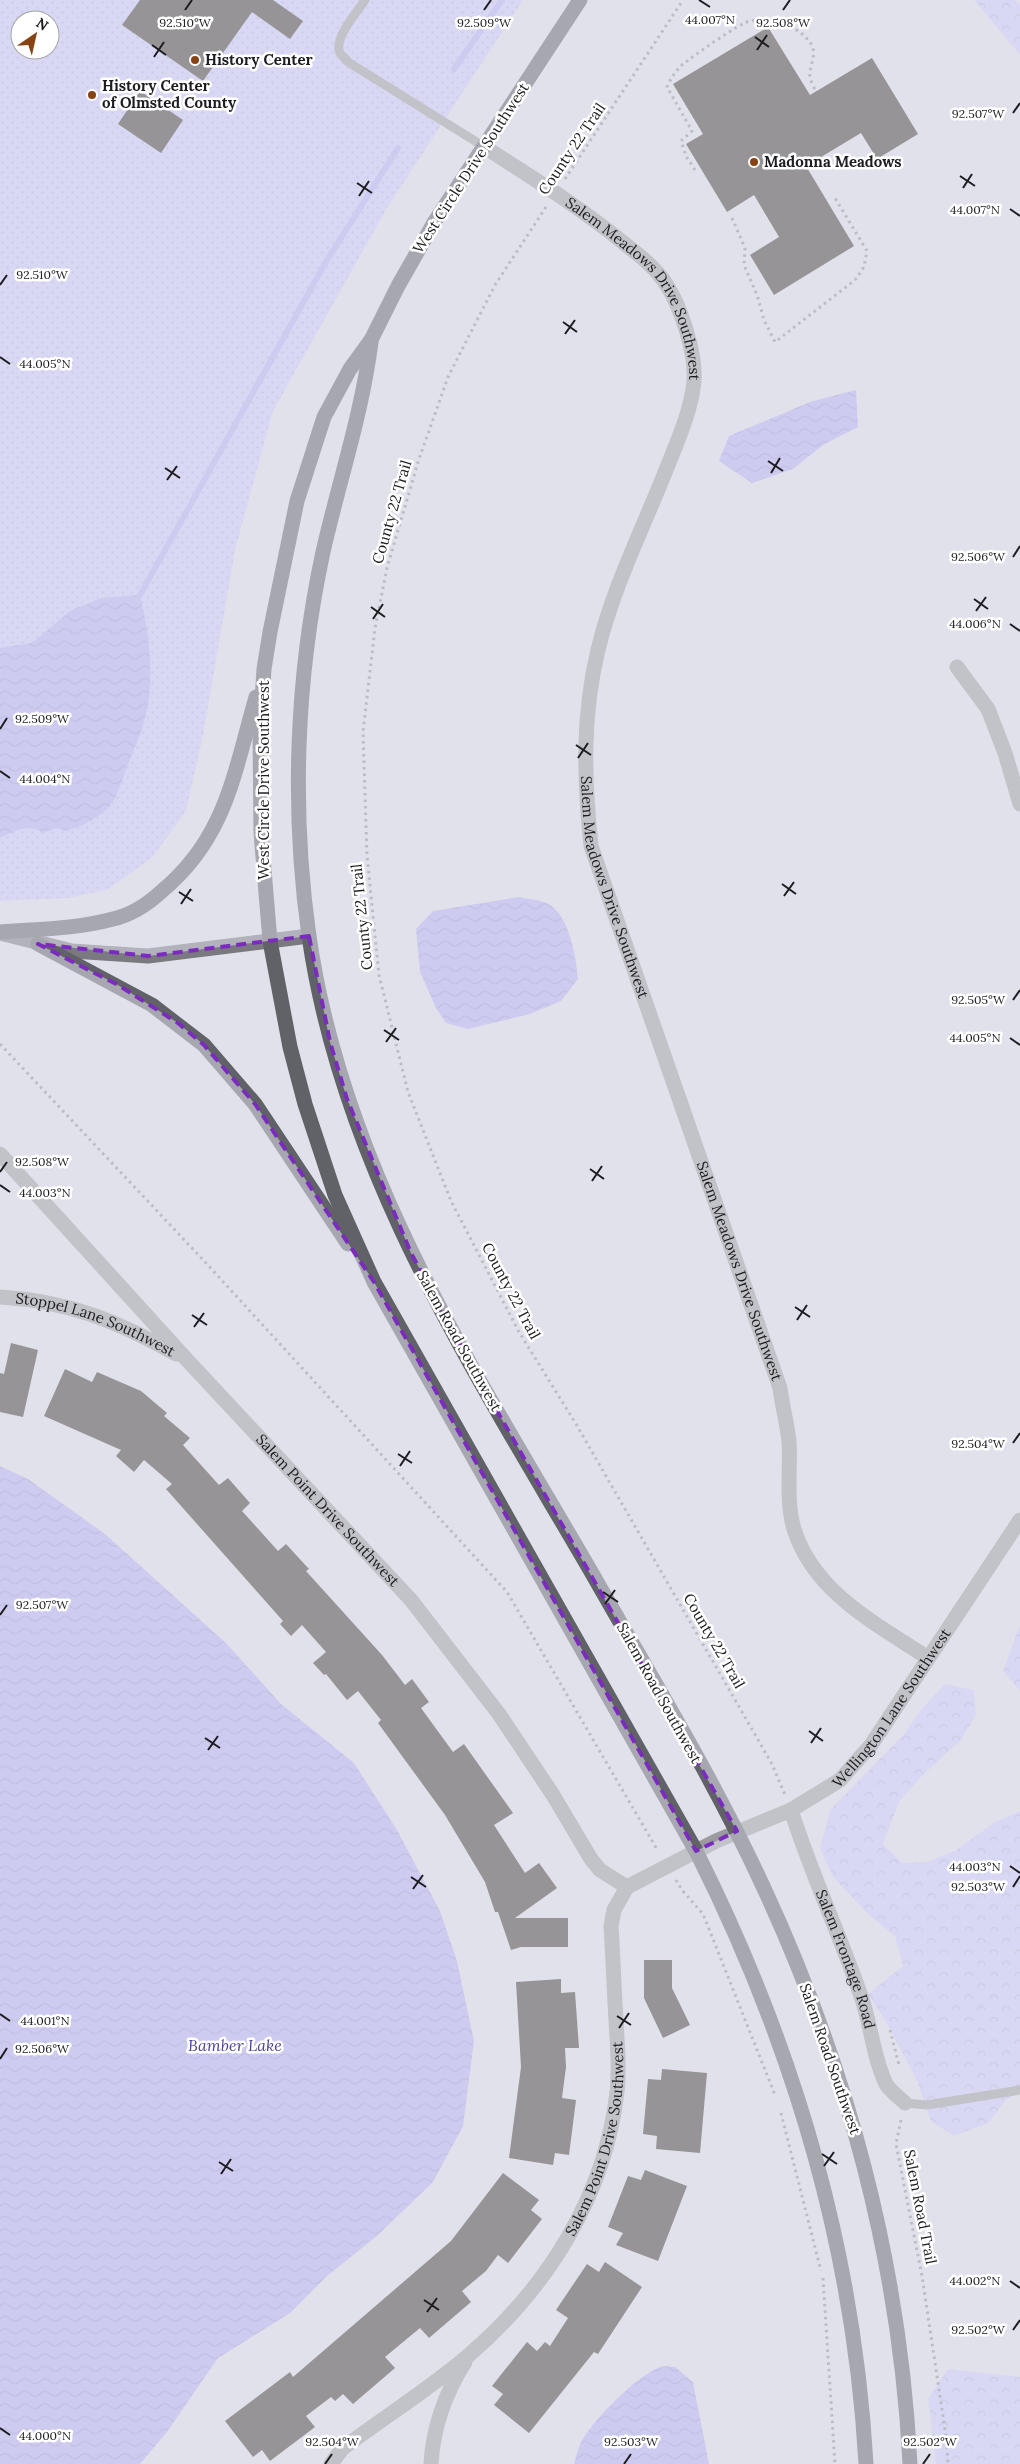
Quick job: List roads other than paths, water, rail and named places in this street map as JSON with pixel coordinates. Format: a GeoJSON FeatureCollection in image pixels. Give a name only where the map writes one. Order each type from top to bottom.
{"type":"FeatureCollection","features":[{"type":"Feature","properties":{"kind":"main road","name":"West Circle Drive Southwest"},"geometry":{"type":"LineString","coordinates":[[270,941],[261,833],[260,734],[264,669],[288,537],[315,441],[336,393],[371,340],[416,254],[580,0]]}},
{"type":"Feature","properties":{"kind":"main road","name":"West Circle Drive Southwest"},"geometry":{"type":"LineString","coordinates":[[309,936],[300,829],[299,739],[302,695],[314,600],[336,500],[361,404],[371,340]]}},
{"type":"Feature","properties":{"kind":"main road"},"geometry":{"type":"LineString","coordinates":[[0,933],[80,926],[115,919],[140,907],[176,880],[205,846],[224,805],[264,669]]}},
{"type":"Feature","properties":{"kind":"main road"},"geometry":{"type":"LineString","coordinates":[[0,933],[72,951],[148,956],[309,936]]}},
{"type":"Feature","properties":{"kind":"main road","name":"Salem Road Southwest"},"geometry":{"type":"LineString","coordinates":[[309,936],[330,1042],[347,1099],[378,1179],[411,1252],[480,1382],[594,1576],[737,1831],[796,1962],[831,2055],[854,2127],[880,2234],[893,2304],[903,2378],[910,2464]]}},
{"type":"Feature","properties":{"kind":"main road"},"geometry":{"type":"LineString","coordinates":[[270,941],[290,1047],[305,1104],[335,1195],[374,1282]]}},
{"type":"Feature","properties":{"kind":"main road"},"geometry":{"type":"LineString","coordinates":[[38,944],[152,1005],[204,1046],[254,1104],[374,1282],[696,1851],[726,1911],[751,1969],[783,2056],[816,2159],[832,2221],[846,2291],[857,2364],[866,2464]]}},
{"type":"Feature","properties":{"kind":"street","name":"Salem Meadows Drive Southwest"},"geometry":{"type":"LineString","coordinates":[[484,146],[602,226],[642,258],[666,284],[690,343],[694,378],[686,420],[611,607],[598,648],[590,688],[585,735],[586,806],[591,846],[780,1388],[789,1440],[790,1500],[794,1531],[805,1554],[820,1577],[842,1601],[928,1658]]}},
{"type":"Feature","properties":{"kind":"street"},"geometry":{"type":"LineString","coordinates":[[957,667],[988,709],[1005,753],[1020,804]]}},
{"type":"Feature","properties":{"kind":"street","name":"Salem Point Drive Southwest"},"geometry":{"type":"LineString","coordinates":[[0,1154],[188,1361],[411,1600],[499,1714],[554,1795],[591,1859],[600,1870],[627,1887],[614,1910],[610,1926],[618,2052],[617,2089],[612,2123],[600,2169],[583,2212],[553,2262],[520,2305],[469,2355],[342,2449],[331,2464]]}},
{"type":"Feature","properties":{"kind":"street","name":"Stoppel Lane Southwest"},"geometry":{"type":"LineString","coordinates":[[0,1297],[73,1307],[124,1327],[188,1361]]}},
{"type":"Feature","properties":{"kind":"street","name":"Wellington Lane Southwest"},"geometry":{"type":"LineString","coordinates":[[696,1851],[737,1831],[792,1810],[833,1785],[859,1760],[1020,1520]]}},
{"type":"Feature","properties":{"kind":"street","name":"Salem Frontage Road"},"geometry":{"type":"LineString","coordinates":[[792,1810],[807,1860],[844,1949],[866,2010],[881,2071],[888,2087],[905,2103]]}},
{"type":"Feature","properties":{"kind":"street"},"geometry":{"type":"LineString","coordinates":[[627,1887],[696,1851]]}},
{"type":"Feature","properties":{"kind":"street","name":"Salem Point Drive Southwest"},"geometry":{"type":"LineString","coordinates":[[431,2464],[431,2453],[444,2404],[452,2382],[469,2355]]}},
{"type":"Feature","properties":{"kind":"lane"},"geometry":{"type":"LineString","coordinates":[[365,0],[344,30],[339,42],[340,52],[348,62],[484,146]]}},
{"type":"Feature","properties":{"kind":"lane"},"geometry":{"type":"LineString","coordinates":[[905,2103],[927,2105],[1020,2090]]}},
{"type":"Feature","properties":{"kind":"water"},"geometry":{"type":"Polygon","coordinates":[[[856,390],[858,427],[823,445],[793,469],[752,483],[719,461],[729,436],[810,402],[856,390]]]}},
{"type":"Feature","properties":{"kind":"water"},"geometry":{"type":"Polygon","coordinates":[[[140,595],[150,658],[148,706],[140,734],[113,801],[97,817],[66,831],[56,828],[43,833],[32,828],[26,828],[0,838],[0,648],[32,643],[70,611],[101,598],[140,595]]]}},
{"type":"Feature","properties":{"kind":"water"},"geometry":{"type":"Polygon","coordinates":[[[519,897],[550,905],[563,919],[571,939],[578,979],[561,1001],[530,1014],[468,1029],[446,1023],[436,1008],[420,972],[416,929],[433,911],[519,897]]]}},
{"type":"Feature","properties":{"kind":"water","name":"Bamber Lake"},"geometry":{"type":"Polygon","coordinates":[[[0,1466],[28,1479],[105,1534],[226,1643],[281,1704],[354,1763],[397,1830],[440,1911],[457,1961],[474,2041],[463,2126],[433,2182],[378,2235],[326,2277],[290,2313],[218,2358],[167,2432],[140,2464],[0,2464],[0,1466]]]}},
{"type":"Feature","properties":{"kind":"water"},"geometry":{"type":"Polygon","coordinates":[[[665,2366],[675,2367],[693,2382],[709,2464],[574,2464],[581,2442],[606,2410],[644,2376],[655,2369],[665,2366]]]}},
{"type":"Feature","properties":{"kind":"waterway"},"geometry":{"type":"LineString","coordinates":[[454,69],[502,0]]}},
{"type":"Feature","properties":{"kind":"waterway"},"geometry":{"type":"LineString","coordinates":[[140,595],[327,260],[398,148]]}},
{"type":"Feature","properties":{"kind":"place","name":"History Center"},"geometry":{"type":"Point","coordinates":[195,60]}},
{"type":"Feature","properties":{"kind":"place","name":"History Center of Olmsted County"},"geometry":{"type":"Point","coordinates":[92,95]}},
{"type":"Feature","properties":{"kind":"place","name":"Madonna Meadows"},"geometry":{"type":"Point","coordinates":[754,162]}}]}
